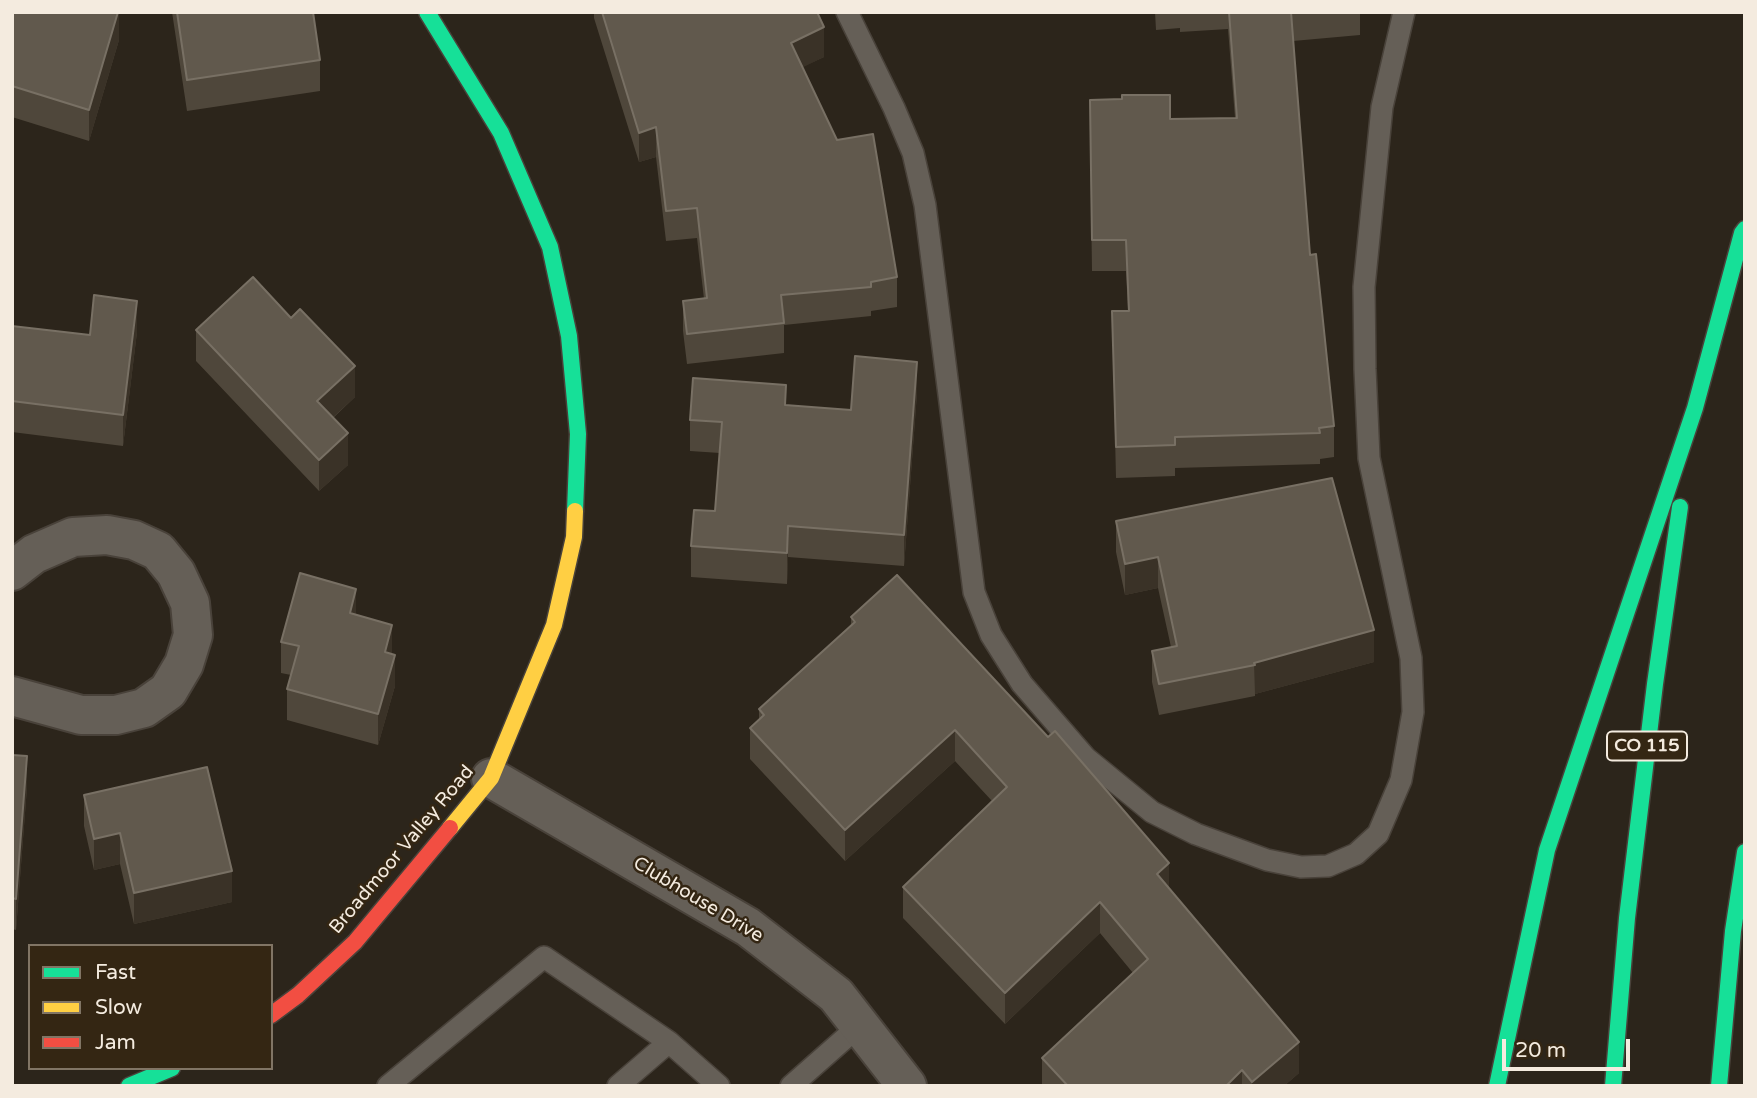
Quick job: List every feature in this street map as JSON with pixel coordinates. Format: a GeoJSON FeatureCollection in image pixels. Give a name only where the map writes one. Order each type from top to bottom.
{"type":"FeatureCollection","features":[{"type":"Feature","properties":{"kind":"main road","name":"Broadmoor Valley Road"},"geometry":{"type":"LineString","coordinates":[[273,1014],[298,995],[355,942],[491,778],[554,625],[574,537],[578,434],[569,336],[550,247],[501,133],[427,12]]}},
{"type":"Feature","properties":{"kind":"main road","name":"CO 115"},"geometry":{"type":"LineString","coordinates":[[1613,1086],[1627,918],[1655,684],[1695,408],[1745,229]]}},
{"type":"Feature","properties":{"kind":"main road"},"geometry":{"type":"LineString","coordinates":[[1497,1086],[1547,850],[1695,408]]}},
{"type":"Feature","properties":{"kind":"main road"},"geometry":{"type":"LineString","coordinates":[[1719,1086],[1732,931],[1745,852]]}},
{"type":"Feature","properties":{"kind":"main road"},"geometry":{"type":"LineString","coordinates":[[129,1086],[167,1070]]}},
{"type":"Feature","properties":{"kind":"street"},"geometry":{"type":"LineString","coordinates":[[12,571],[34,554],[73,537],[107,535],[134,540],[158,551],[176,573],[190,603],[192,635],[184,664],[168,691],[144,708],[116,715],[82,715],[12,696]]}},
{"type":"Feature","properties":{"kind":"street","name":"Clubhouse Drive"},"geometry":{"type":"LineString","coordinates":[[491,778],[748,927],[836,995],[906,1086]]}},
{"type":"Feature","properties":{"kind":"lane"},"geometry":{"type":"LineString","coordinates":[[846,12],[894,108],[913,153],[925,205],[974,592],[991,635],[1022,684],[1086,758],[1152,812],[1196,834],[1267,860],[1301,867],[1328,866],[1356,854],[1378,834],[1401,780],[1413,712],[1411,658],[1369,458],[1365,369],[1364,287],[1382,107],[1404,12]]}},
{"type":"Feature","properties":{"kind":"lane"},"geometry":{"type":"LineString","coordinates":[[388,1086],[544,957],[669,1042],[719,1086]]}},
{"type":"Feature","properties":{"kind":"lane"},"geometry":{"type":"LineString","coordinates":[[791,1086],[860,1025]]}},
{"type":"Feature","properties":{"kind":"lane"},"geometry":{"type":"LineString","coordinates":[[618,1086],[669,1042]]}},
{"type":"Feature","properties":{"kind":"building"},"geometry":{"type":"Polygon","coordinates":[[[12,12],[118,12],[89,110],[12,86],[12,12]]]}},
{"type":"Feature","properties":{"kind":"building"},"geometry":{"type":"Polygon","coordinates":[[[177,12],[313,12],[320,60],[187,80],[177,12]]]}},
{"type":"Feature","properties":{"kind":"building"},"geometry":{"type":"Polygon","coordinates":[[[602,12],[817,12],[824,27],[791,43],[837,140],[873,134],[897,277],[871,282],[871,287],[781,295],[784,323],[687,334],[683,301],[707,298],[697,208],[666,211],[656,127],[639,133],[602,12]]]}},
{"type":"Feature","properties":{"kind":"building"},"geometry":{"type":"Polygon","coordinates":[[[1229,12],[1291,12],[1310,255],[1316,254],[1334,426],[1319,428],[1320,433],[1175,437],[1175,445],[1116,447],[1112,311],[1129,311],[1126,240],[1092,240],[1090,100],[1122,99],[1122,95],[1170,95],[1170,119],[1237,118],[1229,12]]]}},
{"type":"Feature","properties":{"kind":"building"},"geometry":{"type":"Polygon","coordinates":[[[253,277],[291,318],[300,309],[355,366],[317,401],[348,433],[319,460],[196,330],[253,277]]]}},
{"type":"Feature","properties":{"kind":"building"},"geometry":{"type":"Polygon","coordinates":[[[94,295],[137,301],[123,415],[12,401],[12,326],[90,335],[94,295]]]}},
{"type":"Feature","properties":{"kind":"building"},"geometry":{"type":"Polygon","coordinates":[[[855,356],[917,362],[904,535],[788,526],[787,553],[691,546],[694,510],[715,511],[722,422],[690,420],[693,378],[786,385],[785,405],[851,410],[855,356]]]}},
{"type":"Feature","properties":{"kind":"building"},"geometry":{"type":"Polygon","coordinates":[[[1332,478],[1374,630],[1254,663],[1255,665],[1159,684],[1152,651],[1177,646],[1158,557],[1125,564],[1116,521],[1332,478]]]}},
{"type":"Feature","properties":{"kind":"building"},"geometry":{"type":"Polygon","coordinates":[[[300,573],[356,589],[350,613],[392,625],[385,652],[395,655],[378,714],[287,689],[299,646],[281,642],[300,573]]]}},
{"type":"Feature","properties":{"kind":"building"},"geometry":{"type":"Polygon","coordinates":[[[897,575],[1048,737],[1055,731],[1169,863],[1157,874],[1299,1042],[1252,1082],[1242,1070],[1226,1086],[1068,1086],[1042,1058],[1148,959],[1100,902],[1005,993],[903,887],[1007,787],[955,730],[845,830],[750,728],[764,715],[759,709],[855,622],[851,617],[897,575]]]}},
{"type":"Feature","properties":{"kind":"building"},"geometry":{"type":"Polygon","coordinates":[[[12,755],[27,756],[16,899],[12,898],[12,755]]]}},
{"type":"Feature","properties":{"kind":"building"},"geometry":{"type":"Polygon","coordinates":[[[207,767],[232,871],[134,893],[120,833],[94,839],[84,795],[207,767]]]}},
{"type":"Feature","properties":{"kind":"traffic: fast"},"geometry":{"type":"LineString","coordinates":[[427,12],[501,133],[550,247],[569,336],[578,434],[575,511]]}},
{"type":"Feature","properties":{"kind":"traffic: fast"},"geometry":{"type":"LineString","coordinates":[[1497,1086],[1547,850],[1695,408],[1745,229]]}},
{"type":"Feature","properties":{"kind":"traffic: fast"},"geometry":{"type":"LineString","coordinates":[[1613,1086],[1627,918],[1655,684],[1680,507]]}},
{"type":"Feature","properties":{"kind":"traffic: fast"},"geometry":{"type":"LineString","coordinates":[[1719,1086],[1733,931],[1745,852]]}},
{"type":"Feature","properties":{"kind":"traffic: fast"},"geometry":{"type":"LineString","coordinates":[[129,1086],[167,1070]]}},
{"type":"Feature","properties":{"kind":"traffic: slow"},"geometry":{"type":"LineString","coordinates":[[450,828],[491,778],[554,625],[574,537],[575,511]]}},
{"type":"Feature","properties":{"kind":"traffic: jam"},"geometry":{"type":"LineString","coordinates":[[273,1014],[298,995],[355,942],[450,828]]}}]}
